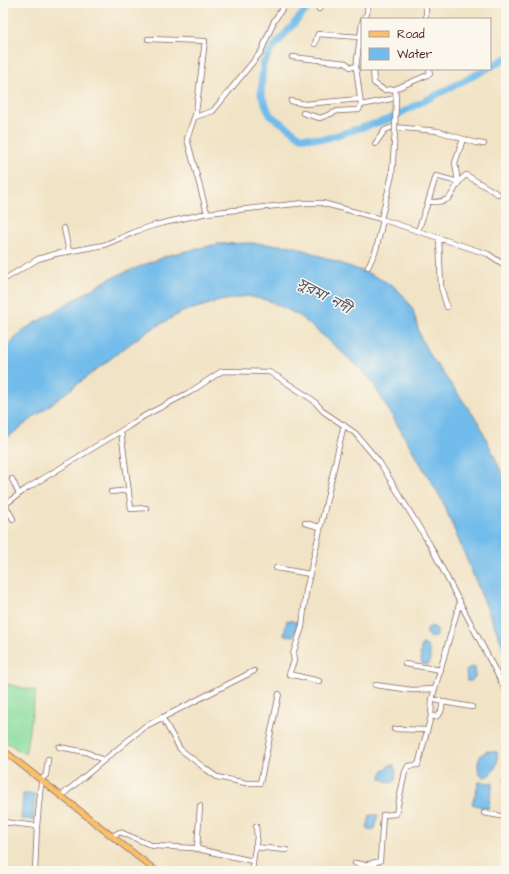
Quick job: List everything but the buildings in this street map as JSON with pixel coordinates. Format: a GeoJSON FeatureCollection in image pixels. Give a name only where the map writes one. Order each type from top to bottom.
{"type":"FeatureCollection","features":[{"type":"Feature","properties":{"kind":"main road"},"geometry":{"type":"LineString","coordinates":[[3,750],[152,871]]}},
{"type":"Feature","properties":{"kind":"main road"},"geometry":{"type":"LineString","coordinates":[[3,754],[61,796],[156,871]]}},
{"type":"Feature","properties":{"kind":"street"},"geometry":{"type":"LineString","coordinates":[[195,117],[213,111],[261,52],[274,21],[286,3]]}},
{"type":"Feature","properties":{"kind":"street"},"geometry":{"type":"LineString","coordinates":[[319,9],[324,3]]}},
{"type":"Feature","properties":{"kind":"street"},"geometry":{"type":"LineString","coordinates":[[364,18],[367,14],[368,3]]}},
{"type":"Feature","properties":{"kind":"street"},"geometry":{"type":"LineString","coordinates":[[426,3],[426,18]]}},
{"type":"Feature","properties":{"kind":"street"},"geometry":{"type":"LineString","coordinates":[[303,113],[320,118],[338,111],[359,110],[361,102],[356,67],[361,30]]}},
{"type":"Feature","properties":{"kind":"street"},"geometry":{"type":"LineString","coordinates":[[315,44],[318,34],[360,37]]}},
{"type":"Feature","properties":{"kind":"street"},"geometry":{"type":"LineString","coordinates":[[148,39],[205,41],[195,117],[187,139],[207,214]]}},
{"type":"Feature","properties":{"kind":"street"},"geometry":{"type":"LineString","coordinates":[[292,57],[346,63],[350,67],[356,67]]}},
{"type":"Feature","properties":{"kind":"street"},"geometry":{"type":"LineString","coordinates":[[373,70],[374,83],[384,90],[395,89],[430,74],[430,70]]}},
{"type":"Feature","properties":{"kind":"street"},"geometry":{"type":"LineString","coordinates":[[368,267],[376,250],[392,175],[395,130],[395,89]]}},
{"type":"Feature","properties":{"kind":"street"},"geometry":{"type":"LineString","coordinates":[[291,101],[305,104],[361,102],[396,98]]}},
{"type":"Feature","properties":{"kind":"street"},"geometry":{"type":"LineString","coordinates":[[375,144],[385,130],[393,127],[438,131],[484,144]]}},
{"type":"Feature","properties":{"kind":"street"},"geometry":{"type":"LineString","coordinates":[[428,202],[443,202],[454,194],[458,182],[455,163],[463,139]]}},
{"type":"Feature","properties":{"kind":"street"},"geometry":{"type":"LineString","coordinates":[[458,182],[466,175],[469,175],[498,194]]}},
{"type":"Feature","properties":{"kind":"street"},"geometry":{"type":"LineString","coordinates":[[418,231],[436,176],[458,182]]}},
{"type":"Feature","properties":{"kind":"street"},"geometry":{"type":"LineString","coordinates":[[3,280],[38,259],[104,245],[137,231],[207,214],[276,205],[322,203],[382,219],[488,254],[506,266]]}},
{"type":"Feature","properties":{"kind":"street"},"geometry":{"type":"LineString","coordinates":[[64,228],[69,252]]}},
{"type":"Feature","properties":{"kind":"street"},"geometry":{"type":"LineString","coordinates":[[439,238],[441,287],[447,307]]}},
{"type":"Feature","properties":{"kind":"street"},"geometry":{"type":"LineString","coordinates":[[3,507],[19,494],[144,416],[190,392],[222,371],[269,372],[278,376],[313,400],[324,412],[344,424],[355,433],[380,463],[411,513],[460,601],[506,691]]}},
{"type":"Feature","properties":{"kind":"street"},"geometry":{"type":"LineString","coordinates":[[319,681],[289,674],[294,661],[293,654],[302,627],[310,574],[344,424]]}},
{"type":"Feature","properties":{"kind":"street"},"geometry":{"type":"LineString","coordinates":[[121,431],[131,509],[146,508]]}},
{"type":"Feature","properties":{"kind":"street"},"geometry":{"type":"LineString","coordinates":[[12,479],[19,494]]}},
{"type":"Feature","properties":{"kind":"street"},"geometry":{"type":"LineString","coordinates":[[111,492],[129,490]]}},
{"type":"Feature","properties":{"kind":"street"},"geometry":{"type":"LineString","coordinates":[[3,507],[8,508],[13,519]]}},
{"type":"Feature","properties":{"kind":"street"},"geometry":{"type":"LineString","coordinates":[[305,523],[320,527]]}},
{"type":"Feature","properties":{"kind":"street"},"geometry":{"type":"LineString","coordinates":[[276,568],[310,574]]}},
{"type":"Feature","properties":{"kind":"street"},"geometry":{"type":"LineString","coordinates":[[355,863],[365,865],[380,861],[383,815],[396,814],[405,772],[408,766],[418,765],[431,716],[432,699],[460,601]]}},
{"type":"Feature","properties":{"kind":"street"},"geometry":{"type":"LineString","coordinates":[[405,664],[441,670]]}},
{"type":"Feature","properties":{"kind":"street"},"geometry":{"type":"LineString","coordinates":[[61,796],[144,727],[254,671]]}},
{"type":"Feature","properties":{"kind":"street"},"geometry":{"type":"LineString","coordinates":[[375,685],[412,690],[435,689]]}},
{"type":"Feature","properties":{"kind":"street"},"geometry":{"type":"LineString","coordinates":[[162,717],[180,749],[217,777],[246,783],[260,783],[279,694]]}},
{"type":"Feature","properties":{"kind":"street"},"geometry":{"type":"LineString","coordinates":[[432,699],[472,707]]}},
{"type":"Feature","properties":{"kind":"street"},"geometry":{"type":"LineString","coordinates":[[431,716],[436,717],[441,712],[443,702]]}},
{"type":"Feature","properties":{"kind":"street"},"geometry":{"type":"LineString","coordinates":[[394,729],[428,730]]}},
{"type":"Feature","properties":{"kind":"street"},"geometry":{"type":"LineString","coordinates":[[59,747],[86,752],[103,760]]}},
{"type":"Feature","properties":{"kind":"street"},"geometry":{"type":"LineString","coordinates":[[35,871],[36,826],[41,782],[46,775],[48,759]]}},
{"type":"Feature","properties":{"kind":"street"},"geometry":{"type":"LineString","coordinates":[[197,849],[200,806]]}},
{"type":"Feature","properties":{"kind":"street"},"geometry":{"type":"LineString","coordinates":[[484,813],[506,817]]}},
{"type":"Feature","properties":{"kind":"street"},"geometry":{"type":"LineString","coordinates":[[3,822],[36,826]]}},
{"type":"Feature","properties":{"kind":"street"},"geometry":{"type":"LineString","coordinates":[[253,871],[256,826]]}},
{"type":"Feature","properties":{"kind":"street"},"geometry":{"type":"LineString","coordinates":[[112,836],[120,832],[153,846],[197,849],[253,861]]}},
{"type":"Feature","properties":{"kind":"street"},"geometry":{"type":"LineString","coordinates":[[255,847],[286,850]]}},
{"type":"Feature","properties":{"kind":"street"},"geometry":{"type":"LineString","coordinates":[[372,863],[377,869]]}},
{"type":"Feature","properties":{"kind":"street"},"geometry":{"type":"LineString","coordinates":[[363,871],[365,865]]}},
{"type":"Feature","properties":{"kind":"green space"},"geometry":{"type":"Polygon","coordinates":[[[3,683],[36,691],[25,754],[3,740],[3,683]]]}},
{"type":"Feature","properties":{"kind":"water","name":"সুরমা নদী"},"geometry":{"type":"Polygon","coordinates":[[[251,243],[293,246],[370,274],[392,285],[404,296],[413,310],[421,339],[429,354],[479,423],[506,482],[506,654],[442,500],[369,377],[298,315],[270,301],[247,296],[220,301],[182,312],[143,334],[3,441],[3,351],[23,330],[111,278],[169,255],[218,244],[251,243]]]}},
{"type":"Feature","properties":{"kind":"water"},"geometry":{"type":"Polygon","coordinates":[[[287,620],[297,622],[294,636],[284,635],[287,620]]]}},
{"type":"Feature","properties":{"kind":"water"},"geometry":{"type":"Polygon","coordinates":[[[432,626],[436,628],[438,632],[436,636],[432,638],[428,636],[426,632],[428,628],[432,626]]]}},
{"type":"Feature","properties":{"kind":"water"},"geometry":{"type":"Polygon","coordinates":[[[422,644],[428,647],[430,652],[430,660],[428,665],[422,664],[420,654],[422,644]]]}},
{"type":"Feature","properties":{"kind":"water"},"geometry":{"type":"Polygon","coordinates":[[[470,667],[475,668],[475,677],[471,681],[467,681],[466,671],[470,667]]]}},
{"type":"Feature","properties":{"kind":"water"},"geometry":{"type":"Polygon","coordinates":[[[487,751],[497,752],[497,764],[488,776],[484,777],[479,773],[478,760],[481,755],[487,751]]]}},
{"type":"Feature","properties":{"kind":"water"},"geometry":{"type":"Polygon","coordinates":[[[390,765],[394,765],[396,772],[395,781],[391,783],[381,779],[383,771],[390,765]]]}},
{"type":"Feature","properties":{"kind":"water"},"geometry":{"type":"Polygon","coordinates":[[[479,782],[493,783],[488,809],[472,804],[479,782]]]}},
{"type":"Feature","properties":{"kind":"water"},"geometry":{"type":"Polygon","coordinates":[[[23,794],[35,794],[33,820],[21,819],[23,794]]]}},
{"type":"Feature","properties":{"kind":"water"},"geometry":{"type":"Polygon","coordinates":[[[370,815],[378,815],[374,830],[367,829],[370,815]]]}},
{"type":"Feature","properties":{"kind":"waterway"},"geometry":{"type":"LineString","coordinates":[[312,3],[272,49],[263,64],[261,94],[270,115],[301,137],[324,139],[387,120],[485,70]]}},
{"type":"Feature","properties":{"kind":"waterway"},"geometry":{"type":"LineString","coordinates":[[491,66],[506,58]]}}]}
